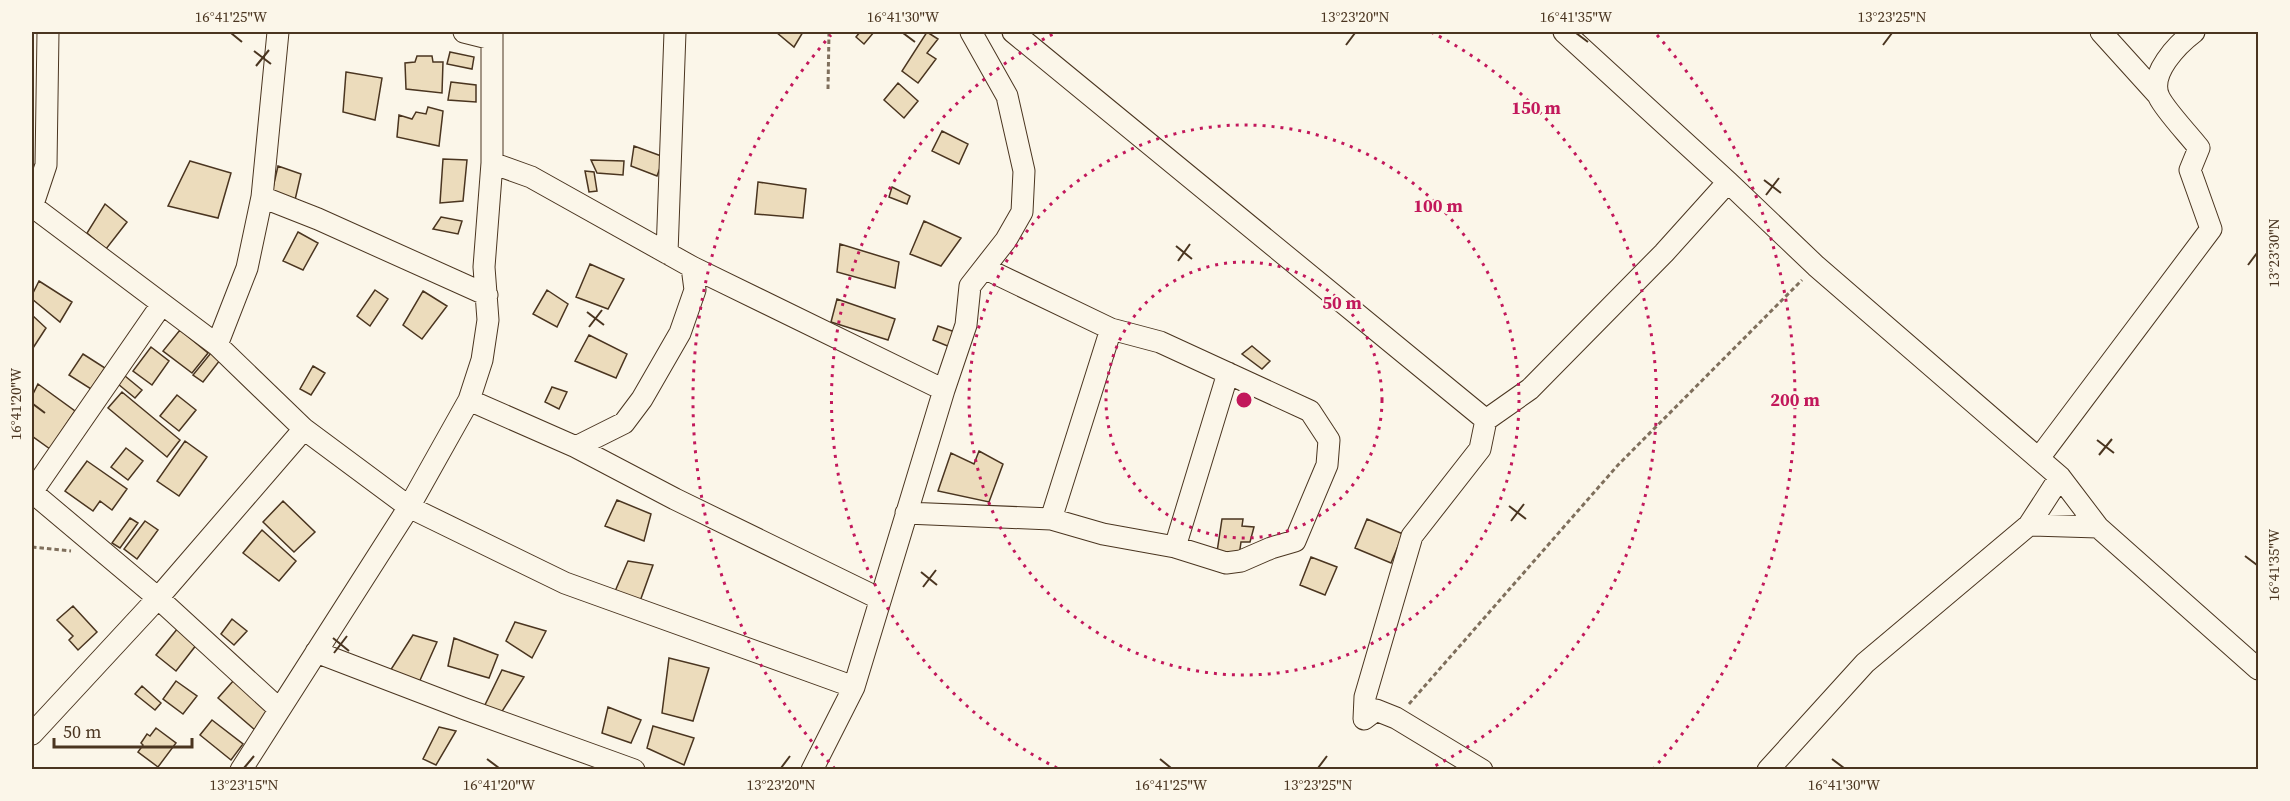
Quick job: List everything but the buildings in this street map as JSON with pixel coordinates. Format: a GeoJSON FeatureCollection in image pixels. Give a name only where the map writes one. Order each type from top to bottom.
{"type":"FeatureCollection","features":[{"type":"Feature","properties":{"kind":"street"},"geometry":{"type":"LineString","coordinates":[[48,32],[46,165],[32,206],[217,345],[304,429],[409,507],[565,583],[854,687]]}},
{"type":"Feature","properties":{"kind":"street"},"geometry":{"type":"LineString","coordinates":[[217,345],[247,268],[262,197],[278,32]]}},
{"type":"Feature","properties":{"kind":"street"},"geometry":{"type":"LineString","coordinates":[[241,770],[409,507],[469,400],[482,360],[488,320],[484,267],[492,163],[492,35],[464,32]]}},
{"type":"Feature","properties":{"kind":"street"},"geometry":{"type":"LineString","coordinates":[[667,253],[675,32]]}},
{"type":"Feature","properties":{"kind":"street"},"geometry":{"type":"LineString","coordinates":[[812,770],[854,687],[944,390],[966,325],[969,286],[1006,240],[1022,212],[1024,171],[1007,96],[975,35],[971,32]]}},
{"type":"Feature","properties":{"kind":"street"},"geometry":{"type":"LineString","coordinates":[[1013,32],[1486,420]]}},
{"type":"Feature","properties":{"kind":"street"},"geometry":{"type":"LineString","coordinates":[[1564,32],[1816,266],[2060,477],[2098,527],[2259,669]]}},
{"type":"Feature","properties":{"kind":"street"},"geometry":{"type":"LineString","coordinates":[[2039,458],[2211,229],[2190,170],[2199,148],[2158,95],[2101,32]]}},
{"type":"Feature","properties":{"kind":"street"},"geometry":{"type":"LineString","coordinates":[[2158,95],[2158,72],[2184,40],[2194,32]]}},
{"type":"Feature","properties":{"kind":"street"},"geometry":{"type":"LineString","coordinates":[[492,163],[531,177],[692,267],[944,390]]}},
{"type":"Feature","properties":{"kind":"street"},"geometry":{"type":"LineString","coordinates":[[1482,770],[1396,718],[1376,710],[1364,719],[1365,697],[1412,536],[1480,449],[1486,420],[1530,389],[1664,253],[1728,182]]}},
{"type":"Feature","properties":{"kind":"street"},"geometry":{"type":"LineString","coordinates":[[262,197],[318,219],[487,295]]}},
{"type":"Feature","properties":{"kind":"street"},"geometry":{"type":"LineString","coordinates":[[576,447],[624,423],[642,399],[680,333],[695,290],[692,267]]}},
{"type":"Feature","properties":{"kind":"street"},"geometry":{"type":"LineString","coordinates":[[906,513],[1051,519],[1103,534],[1175,548],[1226,563],[1241,561],[1295,541],[1327,465],[1329,440],[1310,411],[1160,342],[1111,329],[984,268]]}},
{"type":"Feature","properties":{"kind":"street"},"geometry":{"type":"LineString","coordinates":[[162,304],[32,492],[158,598],[279,709]]}},
{"type":"Feature","properties":{"kind":"street"},"geometry":{"type":"LineString","coordinates":[[1051,519],[1111,329]]}},
{"type":"Feature","properties":{"kind":"street"},"geometry":{"type":"LineString","coordinates":[[1175,548],[1228,373]]}},
{"type":"Feature","properties":{"kind":"street"},"geometry":{"type":"LineString","coordinates":[[469,400],[576,447],[675,499],[880,599]]}},
{"type":"Feature","properties":{"kind":"street"},"geometry":{"type":"LineString","coordinates":[[32,734],[158,598],[304,429]]}},
{"type":"Feature","properties":{"kind":"street"},"geometry":{"type":"LineString","coordinates":[[1768,770],[1865,663],[2029,525],[2060,477]]}},
{"type":"Feature","properties":{"kind":"street"},"geometry":{"type":"LineString","coordinates":[[2029,525],[2098,527]]}},
{"type":"Feature","properties":{"kind":"street"},"geometry":{"type":"LineString","coordinates":[[316,652],[634,770]]}},
{"type":"Feature","properties":{"kind":"path"},"geometry":{"type":"LineString","coordinates":[[828,89],[829,32]]}},
{"type":"Feature","properties":{"kind":"path"},"geometry":{"type":"LineString","coordinates":[[1396,718],[1618,465],[1816,266]]}}]}
